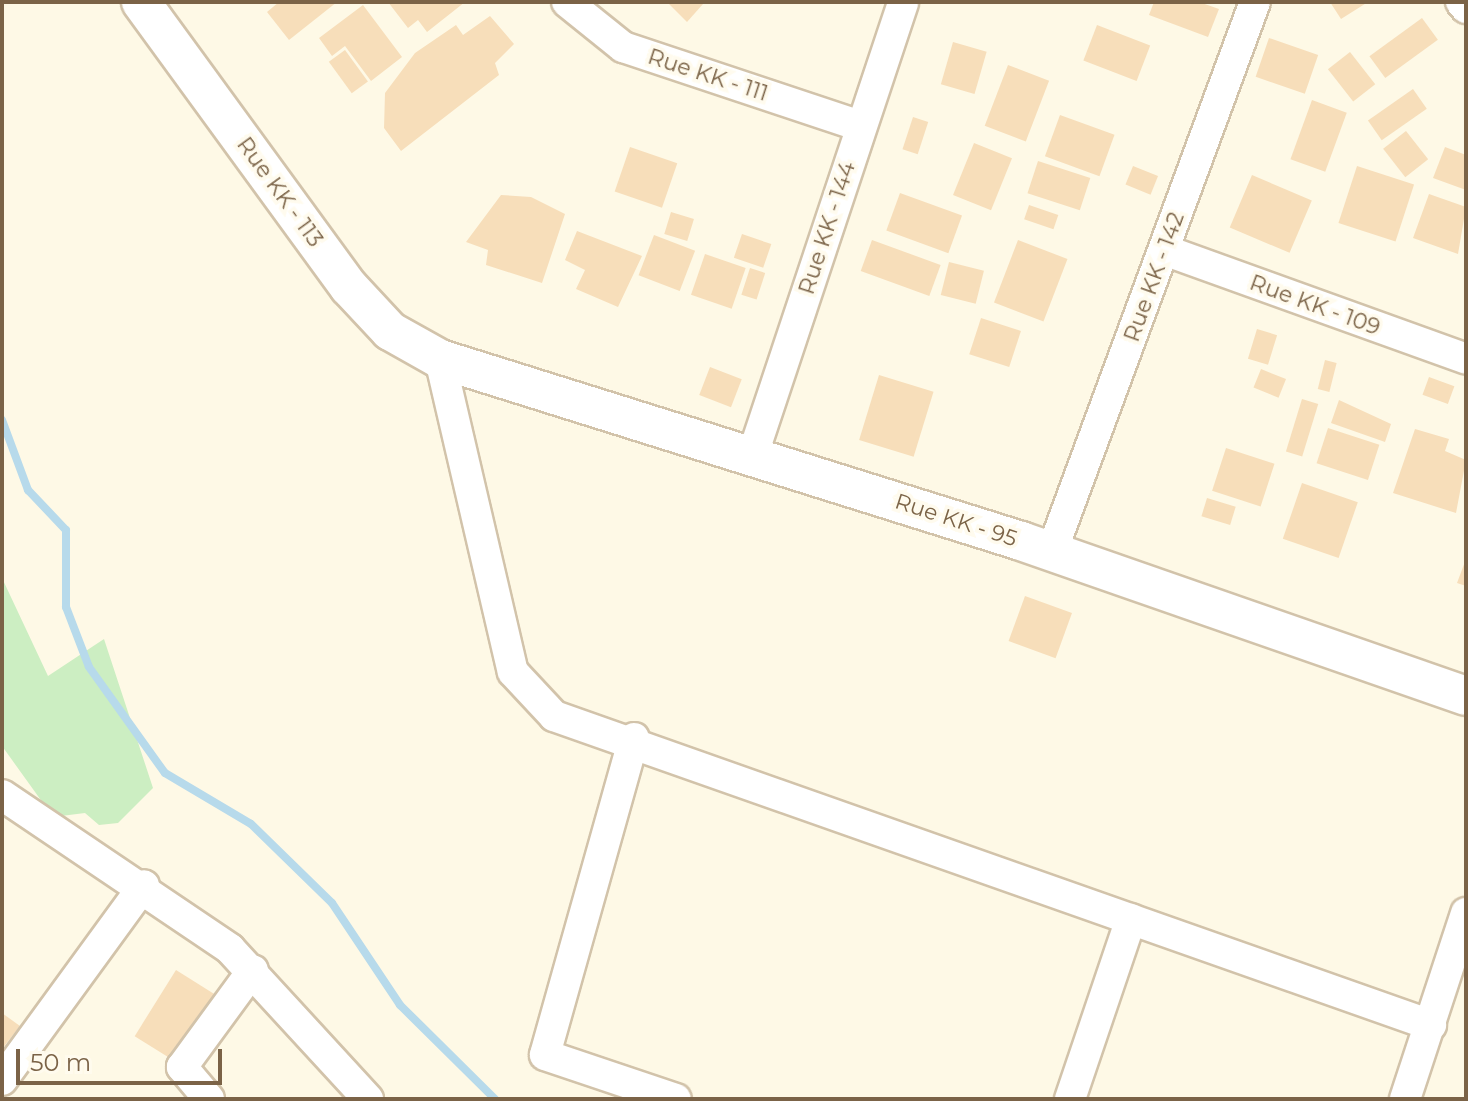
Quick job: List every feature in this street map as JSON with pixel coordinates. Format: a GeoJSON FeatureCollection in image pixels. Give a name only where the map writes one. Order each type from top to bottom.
{"type":"FeatureCollection","features":[{"type":"Feature","properties":{"kind":"street","name":"Rue KK - 113"},"geometry":{"type":"LineString","coordinates":[[141,2],[349,287],[390,331],[440,359]]}},
{"type":"Feature","properties":{"kind":"street","name":"Rue KK - 111"},"geometry":{"type":"LineString","coordinates":[[567,2],[623,47],[861,126]]}},
{"type":"Feature","properties":{"kind":"street","name":"Rue KK - 144"},"geometry":{"type":"LineString","coordinates":[[753,454],[903,2]]}},
{"type":"Feature","properties":{"kind":"street","name":"Rue KK - 142"},"geometry":{"type":"LineString","coordinates":[[1052,551],[1255,2]]}},
{"type":"Feature","properties":{"kind":"street"},"geometry":{"type":"LineString","coordinates":[[1461,2],[1466,8]]}},
{"type":"Feature","properties":{"kind":"street","name":"Rue KK - 109"},"geometry":{"type":"LineString","coordinates":[[1164,250],[1466,359]]}},
{"type":"Feature","properties":{"kind":"street","name":"Rue KK - 95"},"geometry":{"type":"LineString","coordinates":[[440,359],[753,454],[1052,551],[1466,696]]}},
{"type":"Feature","properties":{"kind":"street"},"geometry":{"type":"LineString","coordinates":[[440,359],[513,672],[554,716],[634,738],[1431,1025]]}},
{"type":"Feature","properties":{"kind":"street"},"geometry":{"type":"LineString","coordinates":[[634,738],[545,1055],[676,1099]]}},
{"type":"Feature","properties":{"kind":"street"},"geometry":{"type":"LineString","coordinates":[[2,795],[144,885],[253,970],[368,1099]]}},
{"type":"Feature","properties":{"kind":"street"},"geometry":{"type":"LineString","coordinates":[[2,1080],[144,885]]}},
{"type":"Feature","properties":{"kind":"street"},"geometry":{"type":"LineString","coordinates":[[1405,1099],[1466,913]]}},
{"type":"Feature","properties":{"kind":"street"},"geometry":{"type":"LineString","coordinates":[[1070,1099],[1131,919]]}},
{"type":"Feature","properties":{"kind":"street"},"geometry":{"type":"LineString","coordinates":[[209,1099],[182,1067],[253,970]]}},
{"type":"Feature","properties":{"kind":"green space"},"geometry":{"type":"Polygon","coordinates":[[[2,578],[48,676],[104,639],[153,788],[118,823],[99,825],[85,813],[53,817],[2,746],[2,578]]]}},
{"type":"Feature","properties":{"kind":"building"},"geometry":{"type":"Polygon","coordinates":[[[279,2],[337,2],[289,40],[267,12],[279,2]]]}},
{"type":"Feature","properties":{"kind":"building"},"geometry":{"type":"Polygon","coordinates":[[[388,2],[465,2],[427,32],[418,20],[408,28],[388,2]]]}},
{"type":"Feature","properties":{"kind":"building"},"geometry":{"type":"Polygon","coordinates":[[[667,2],[702,2],[703,4],[687,22],[667,2]]]}},
{"type":"Feature","properties":{"kind":"building"},"geometry":{"type":"Polygon","coordinates":[[[1154,2],[1199,2],[1219,9],[1208,37],[1149,15],[1154,2]]]}},
{"type":"Feature","properties":{"kind":"building"},"geometry":{"type":"Polygon","coordinates":[[[1330,2],[1368,2],[1341,19],[1330,2]]]}},
{"type":"Feature","properties":{"kind":"building"},"geometry":{"type":"Polygon","coordinates":[[[363,5],[402,57],[371,81],[345,46],[332,56],[319,38],[363,5]]]}},
{"type":"Feature","properties":{"kind":"building"},"geometry":{"type":"Polygon","coordinates":[[[490,16],[514,44],[495,63],[499,75],[401,151],[384,128],[385,93],[415,53],[456,25],[463,35],[490,16]]]}},
{"type":"Feature","properties":{"kind":"building"},"geometry":{"type":"Polygon","coordinates":[[[1422,18],[1438,40],[1385,78],[1369,56],[1422,18]]]}},
{"type":"Feature","properties":{"kind":"building"},"geometry":{"type":"Polygon","coordinates":[[[1097,25],[1150,45],[1137,81],[1083,60],[1097,25]]]}},
{"type":"Feature","properties":{"kind":"building"},"geometry":{"type":"Polygon","coordinates":[[[1269,38],[1318,55],[1305,94],[1256,77],[1269,38]]]}},
{"type":"Feature","properties":{"kind":"building"},"geometry":{"type":"Polygon","coordinates":[[[953,42],[987,52],[975,94],[941,84],[953,42]]]}},
{"type":"Feature","properties":{"kind":"building"},"geometry":{"type":"Polygon","coordinates":[[[345,50],[368,82],[352,93],[329,62],[345,50]]]}},
{"type":"Feature","properties":{"kind":"building"},"geometry":{"type":"Polygon","coordinates":[[[1350,52],[1375,84],[1353,102],[1328,69],[1350,52]]]}},
{"type":"Feature","properties":{"kind":"building"},"geometry":{"type":"Polygon","coordinates":[[[1008,65],[1049,81],[1026,141],[985,126],[1008,65]]]}},
{"type":"Feature","properties":{"kind":"building"},"geometry":{"type":"Polygon","coordinates":[[[1413,89],[1427,109],[1382,140],[1368,121],[1413,89]]]}},
{"type":"Feature","properties":{"kind":"building"},"geometry":{"type":"Polygon","coordinates":[[[1312,100],[1347,113],[1325,172],[1290,159],[1312,100]]]}},
{"type":"Feature","properties":{"kind":"building"},"geometry":{"type":"Polygon","coordinates":[[[1060,115],[1115,135],[1099,176],[1045,156],[1060,115]]]}},
{"type":"Feature","properties":{"kind":"building"},"geometry":{"type":"Polygon","coordinates":[[[913,117],[928,122],[918,154],[902,149],[913,117]]]}},
{"type":"Feature","properties":{"kind":"building"},"geometry":{"type":"Polygon","coordinates":[[[1406,131],[1428,159],[1405,177],[1383,149],[1406,131]]]}},
{"type":"Feature","properties":{"kind":"building"},"geometry":{"type":"Polygon","coordinates":[[[974,143],[1012,158],[991,210],[953,195],[974,143]]]}},
{"type":"Feature","properties":{"kind":"building"},"geometry":{"type":"Polygon","coordinates":[[[630,147],[677,163],[662,208],[615,191],[630,147]]]}},
{"type":"Feature","properties":{"kind":"building"},"geometry":{"type":"Polygon","coordinates":[[[1445,147],[1466,155],[1466,190],[1433,178],[1445,147]]]}},
{"type":"Feature","properties":{"kind":"building"},"geometry":{"type":"Polygon","coordinates":[[[1038,161],[1090,178],[1080,210],[1027,193],[1038,161]]]}},
{"type":"Feature","properties":{"kind":"building"},"geometry":{"type":"Polygon","coordinates":[[[1133,166],[1158,176],[1151,195],[1126,185],[1133,166]]]}},
{"type":"Feature","properties":{"kind":"building"},"geometry":{"type":"Polygon","coordinates":[[[1357,166],[1414,185],[1396,242],[1338,223],[1357,166]]]}},
{"type":"Feature","properties":{"kind":"building"},"geometry":{"type":"Polygon","coordinates":[[[1252,175],[1312,200],[1290,253],[1230,227],[1252,175]]]}},
{"type":"Feature","properties":{"kind":"building"},"geometry":{"type":"Polygon","coordinates":[[[900,193],[962,216],[948,253],[886,231],[900,193]]]}},
{"type":"Feature","properties":{"kind":"building"},"geometry":{"type":"Polygon","coordinates":[[[1429,194],[1466,207],[1458,254],[1413,238],[1429,194]]]}},
{"type":"Feature","properties":{"kind":"building"},"geometry":{"type":"Polygon","coordinates":[[[501,195],[531,197],[565,214],[542,283],[486,265],[488,250],[466,242],[501,195]]]}},
{"type":"Feature","properties":{"kind":"building"},"geometry":{"type":"Polygon","coordinates":[[[1029,205],[1058,215],[1053,229],[1024,219],[1029,205]]]}},
{"type":"Feature","properties":{"kind":"building"},"geometry":{"type":"Polygon","coordinates":[[[671,212],[694,219],[687,241],[664,234],[671,212]]]}},
{"type":"Feature","properties":{"kind":"building"},"geometry":{"type":"Polygon","coordinates":[[[577,231],[642,256],[618,307],[576,289],[585,270],[565,260],[577,231]]]}},
{"type":"Feature","properties":{"kind":"building"},"geometry":{"type":"Polygon","coordinates":[[[742,234],[771,244],[763,268],[734,258],[742,234]]]}},
{"type":"Feature","properties":{"kind":"building"},"geometry":{"type":"Polygon","coordinates":[[[654,235],[695,251],[680,291],[639,275],[654,235]]]}},
{"type":"Feature","properties":{"kind":"building"},"geometry":{"type":"Polygon","coordinates":[[[872,240],[941,265],[929,296],[861,271],[872,240]]]}},
{"type":"Feature","properties":{"kind":"building"},"geometry":{"type":"Polygon","coordinates":[[[1018,240],[1067,259],[1043,322],[994,303],[1018,240]]]}},
{"type":"Feature","properties":{"kind":"building"},"geometry":{"type":"Polygon","coordinates":[[[705,254],[746,268],[732,309],[691,295],[705,254]]]}},
{"type":"Feature","properties":{"kind":"building"},"geometry":{"type":"Polygon","coordinates":[[[949,262],[984,271],[976,304],[941,295],[949,262]]]}},
{"type":"Feature","properties":{"kind":"building"},"geometry":{"type":"Polygon","coordinates":[[[750,268],[765,273],[757,300],[741,295],[750,268]]]}},
{"type":"Feature","properties":{"kind":"building"},"geometry":{"type":"Polygon","coordinates":[[[981,318],[1021,331],[1009,367],[969,354],[981,318]]]}},
{"type":"Feature","properties":{"kind":"building"},"geometry":{"type":"Polygon","coordinates":[[[1257,329],[1277,335],[1268,365],[1248,359],[1257,329]]]}},
{"type":"Feature","properties":{"kind":"building"},"geometry":{"type":"Polygon","coordinates":[[[1325,360],[1337,363],[1329,392],[1318,389],[1325,360]]]}},
{"type":"Feature","properties":{"kind":"building"},"geometry":{"type":"Polygon","coordinates":[[[710,367],[742,379],[731,407],[699,395],[710,367]]]}},
{"type":"Feature","properties":{"kind":"building"},"geometry":{"type":"Polygon","coordinates":[[[1261,369],[1286,379],[1279,398],[1254,388],[1261,369]]]}},
{"type":"Feature","properties":{"kind":"building"},"geometry":{"type":"Polygon","coordinates":[[[879,375],[934,392],[914,457],[859,440],[879,375]]]}},
{"type":"Feature","properties":{"kind":"building"},"geometry":{"type":"Polygon","coordinates":[[[1429,377],[1454,386],[1448,404],[1423,395],[1429,377]]]}},
{"type":"Feature","properties":{"kind":"building"},"geometry":{"type":"Polygon","coordinates":[[[1302,399],[1318,404],[1302,457],[1286,452],[1302,399]]]}},
{"type":"Feature","properties":{"kind":"building"},"geometry":{"type":"Polygon","coordinates":[[[1339,400],[1391,424],[1385,442],[1331,423],[1339,400]]]}},
{"type":"Feature","properties":{"kind":"building"},"geometry":{"type":"Polygon","coordinates":[[[1328,428],[1379,445],[1368,480],[1317,463],[1328,428]]]}},
{"type":"Feature","properties":{"kind":"building"},"geometry":{"type":"Polygon","coordinates":[[[1415,429],[1449,439],[1445,451],[1466,460],[1456,513],[1393,493],[1415,429]]]}},
{"type":"Feature","properties":{"kind":"building"},"geometry":{"type":"Polygon","coordinates":[[[1226,448],[1275,464],[1261,507],[1212,491],[1226,448]]]}},
{"type":"Feature","properties":{"kind":"building"},"geometry":{"type":"Polygon","coordinates":[[[1302,483],[1358,502],[1339,558],[1283,539],[1302,483]]]}},
{"type":"Feature","properties":{"kind":"building"},"geometry":{"type":"Polygon","coordinates":[[[1207,498],[1236,507],[1230,525],[1201,516],[1207,498]]]}},
{"type":"Feature","properties":{"kind":"building"},"geometry":{"type":"Polygon","coordinates":[[[1466,559],[1466,586],[1457,583],[1466,559]]]}},
{"type":"Feature","properties":{"kind":"building"},"geometry":{"type":"Polygon","coordinates":[[[1025,596],[1072,613],[1056,658],[1009,641],[1025,596]]]}},
{"type":"Feature","properties":{"kind":"building"},"geometry":{"type":"Polygon","coordinates":[[[176,970],[215,994],[174,1061],[135,1036],[176,970]]]}},
{"type":"Feature","properties":{"kind":"building"},"geometry":{"type":"Polygon","coordinates":[[[2,1013],[20,1026],[2,1049],[2,1013]]]}},
{"type":"Feature","properties":{"kind":"waterway"},"geometry":{"type":"LineString","coordinates":[[2,420],[28,490],[66,530],[66,607],[89,667],[165,773],[251,824],[332,903],[400,1005],[495,1099]]}}]}
